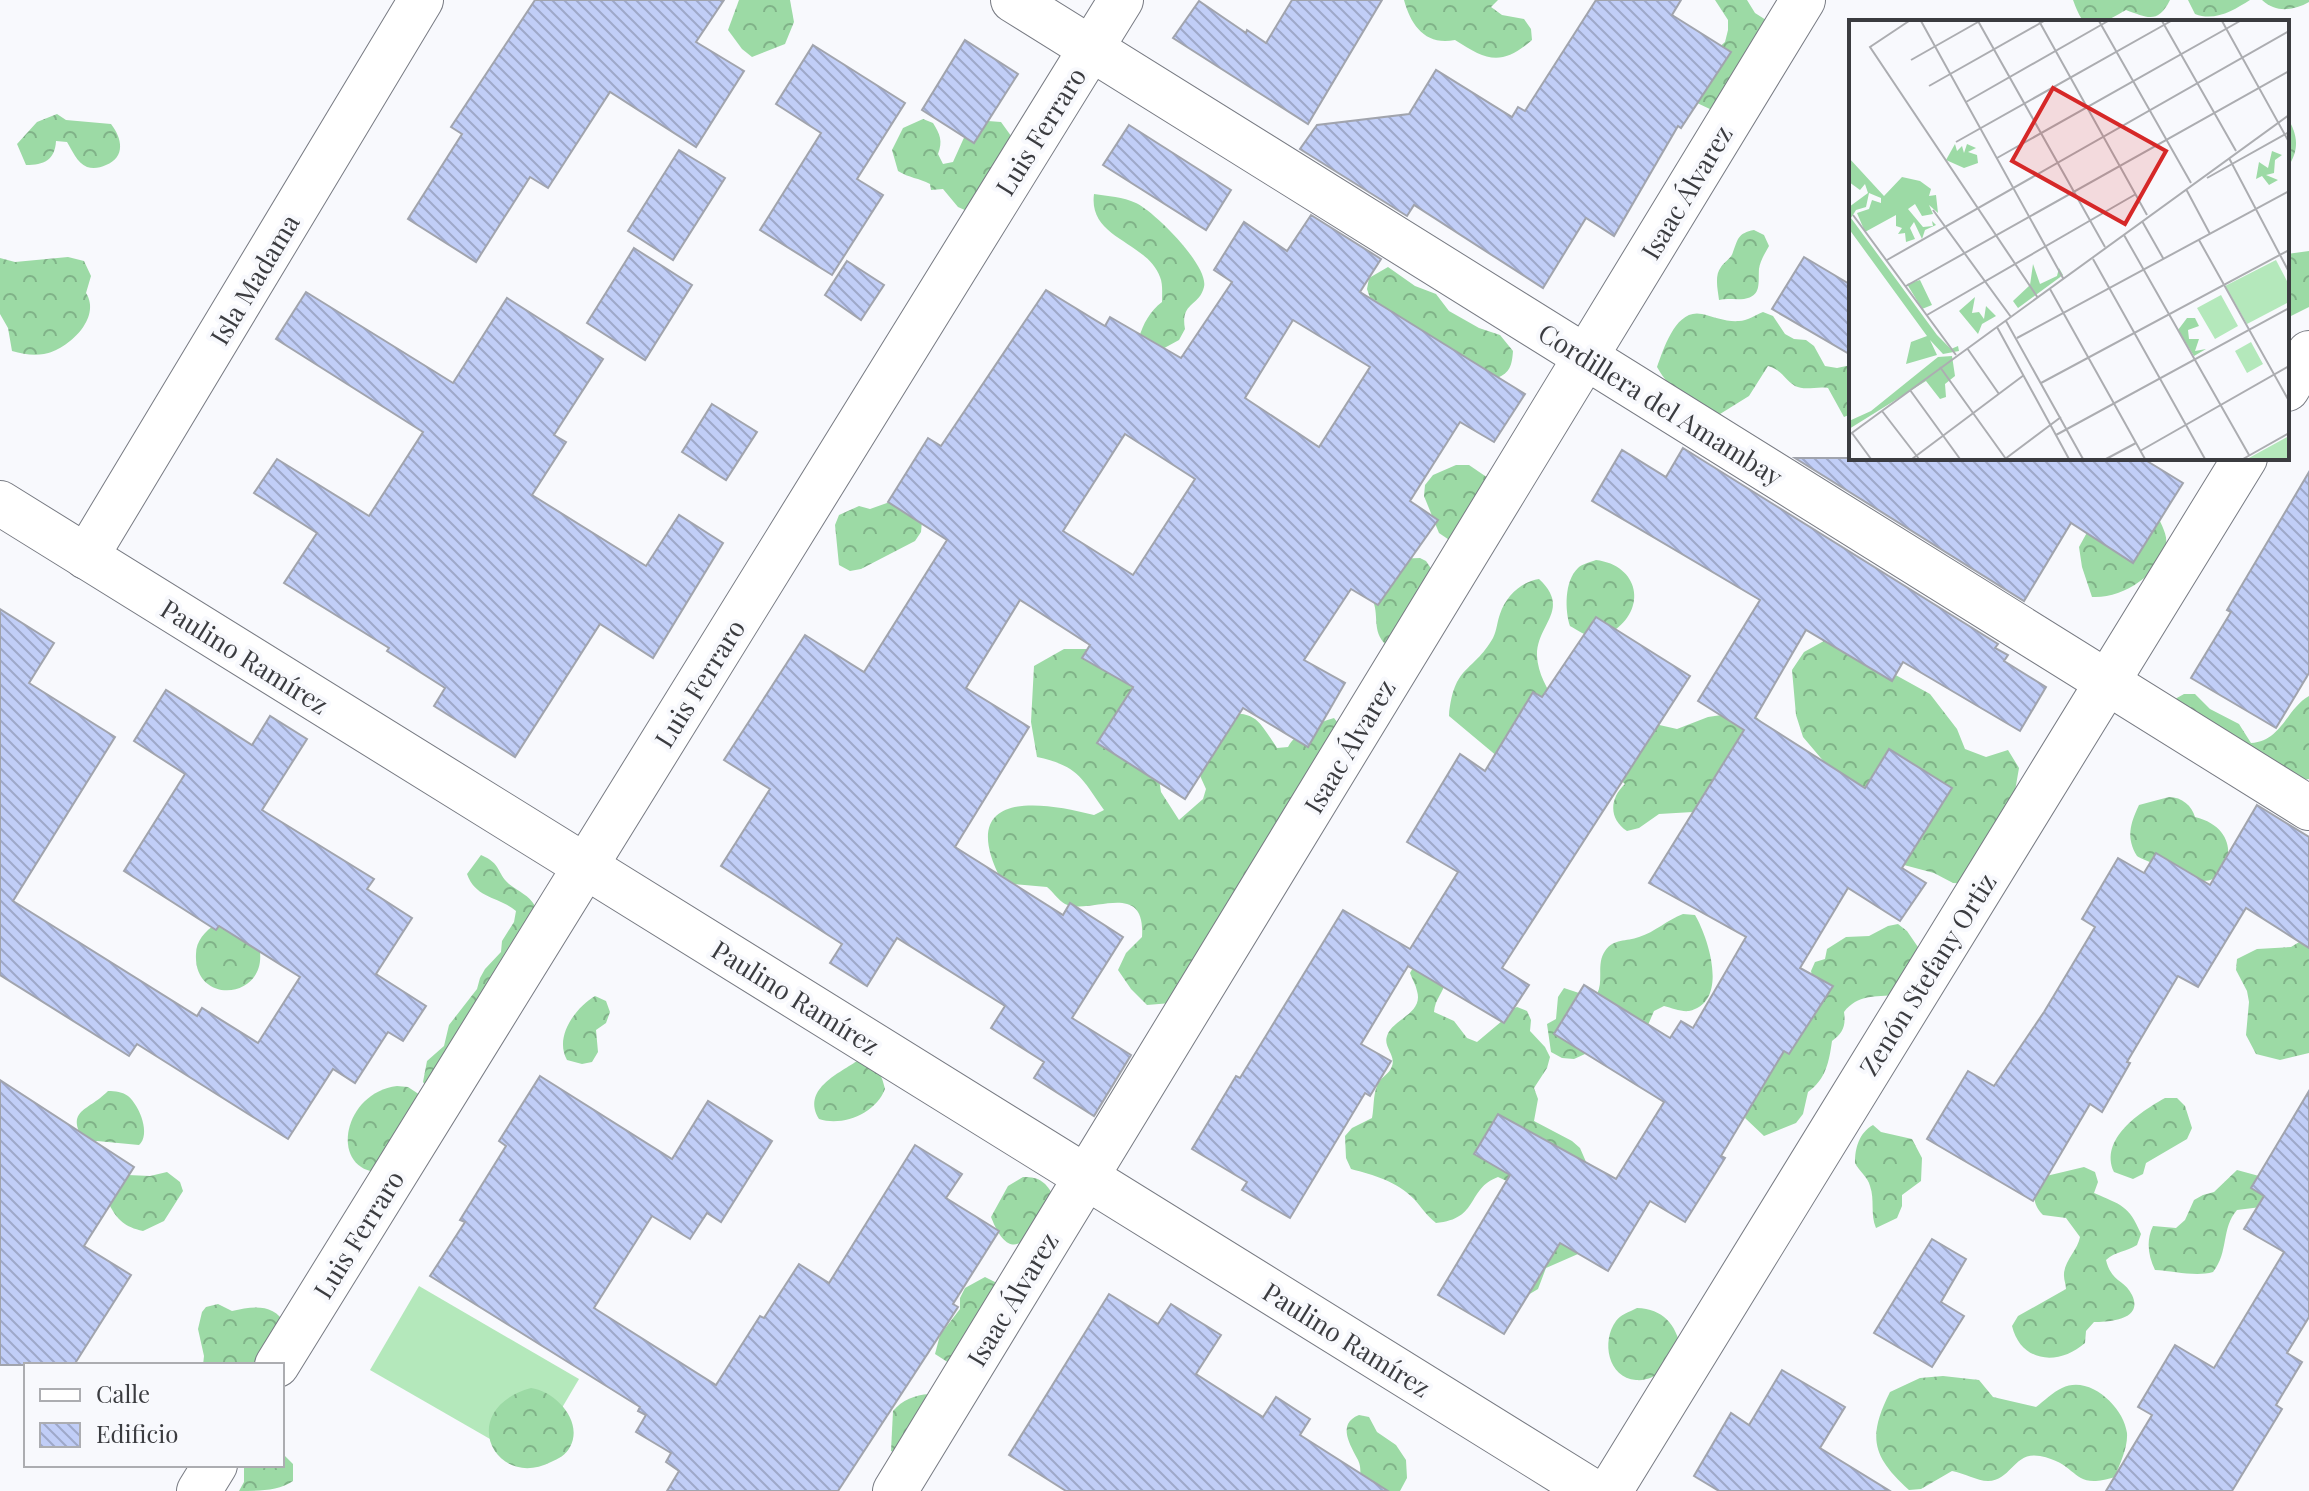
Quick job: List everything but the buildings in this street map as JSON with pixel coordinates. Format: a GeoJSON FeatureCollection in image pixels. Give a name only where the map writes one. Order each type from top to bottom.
{"type":"FeatureCollection","features":[{"type":"Feature","properties":{"kind":"street","name":"Isla Madama"},"geometry":{"type":"LineString","coordinates":[[86,557],[421,0]]}},
{"type":"Feature","properties":{"kind":"street","name":"Cordillera del Amambay"},"geometry":{"type":"LineString","coordinates":[[1013,0],[2309,808]]}},
{"type":"Feature","properties":{"kind":"street","name":"Luis Ferraro"},"geometry":{"type":"LineString","coordinates":[[278,1363],[1121,0]]}},
{"type":"Feature","properties":{"kind":"street","name":"Isaac Álvarez"},"geometry":{"type":"LineString","coordinates":[[895,1491],[1803,0]]}},
{"type":"Feature","properties":{"kind":"street"},"geometry":{"type":"LineString","coordinates":[[2289,386],[2309,353]]}},
{"type":"Feature","properties":{"kind":"street","name":"Zenón Stefany Ortiz"},"geometry":{"type":"LineString","coordinates":[[1610,1491],[2244,460]]}},
{"type":"Feature","properties":{"kind":"street","name":"Paulino Ramírez"},"geometry":{"type":"LineString","coordinates":[[0,503],[1592,1491]]}},
{"type":"Feature","properties":{"kind":"street"},"geometry":{"type":"LineString","coordinates":[[199,1491],[214,1467]]}},
{"type":"Feature","properties":{"kind":"green space"},"geometry":{"type":"Polygon","coordinates":[[[739,0],[790,0],[794,22],[785,44],[752,57],[742,49],[728,30],[739,0]]]}},
{"type":"Feature","properties":{"kind":"green space"},"geometry":{"type":"Polygon","coordinates":[[[1404,0],[1498,0],[1491,7],[1502,15],[1524,19],[1531,29],[1532,40],[1511,54],[1494,58],[1485,56],[1455,40],[1428,37],[1416,26],[1404,0]]]}},
{"type":"Feature","properties":{"kind":"green space"},"geometry":{"type":"Polygon","coordinates":[[[1715,0],[1747,0],[1755,13],[1766,20],[1714,111],[1693,101],[1716,50],[1725,42],[1728,30],[1728,20],[1715,0]]]}},
{"type":"Feature","properties":{"kind":"green space"},"geometry":{"type":"Polygon","coordinates":[[[2073,0],[2170,0],[2161,13],[2152,17],[2126,10],[2106,20],[2084,20],[2073,0]]]}},
{"type":"Feature","properties":{"kind":"green space"},"geometry":{"type":"Polygon","coordinates":[[[2188,0],[2250,0],[2231,11],[2210,17],[2195,14],[2188,0]]]}},
{"type":"Feature","properties":{"kind":"green space"},"geometry":{"type":"Polygon","coordinates":[[[2262,0],[2309,2],[2285,9],[2273,7],[2262,0]]]}},
{"type":"Feature","properties":{"kind":"green space"},"geometry":{"type":"Polygon","coordinates":[[[57,114],[66,120],[111,124],[120,141],[117,157],[104,166],[89,168],[83,165],[67,142],[56,141],[51,157],[38,164],[26,165],[17,144],[37,122],[57,114]]]}},
{"type":"Feature","properties":{"kind":"green space"},"geometry":{"type":"Polygon","coordinates":[[[923,119],[933,123],[937,131],[940,141],[938,154],[943,164],[953,162],[967,131],[988,121],[1001,122],[1014,140],[967,211],[958,207],[943,189],[931,190],[930,184],[898,171],[892,150],[903,128],[923,119]]]}},
{"type":"Feature","properties":{"kind":"green space"},"geometry":{"type":"Polygon","coordinates":[[[2289,121],[2296,142],[2289,164],[2289,121]]]}},
{"type":"Feature","properties":{"kind":"green space"},"geometry":{"type":"Polygon","coordinates":[[[1094,194],[1126,199],[1145,208],[1179,240],[1203,278],[1202,293],[1187,309],[1185,329],[1179,340],[1157,352],[1139,338],[1148,318],[1162,302],[1160,277],[1143,255],[1100,221],[1094,194]]]}},
{"type":"Feature","properties":{"kind":"green space"},"geometry":{"type":"Polygon","coordinates":[[[1754,230],[1764,235],[1769,246],[1760,266],[1756,292],[1744,299],[1719,300],[1719,271],[1731,256],[1739,237],[1754,230]]]}},
{"type":"Feature","properties":{"kind":"green space"},"geometry":{"type":"Polygon","coordinates":[[[2309,251],[2309,307],[2289,317],[2289,254],[2309,251]]]}},
{"type":"Feature","properties":{"kind":"green space"},"geometry":{"type":"Polygon","coordinates":[[[68,257],[84,261],[91,276],[86,293],[90,313],[86,322],[72,340],[53,351],[36,355],[12,351],[8,328],[0,314],[0,258],[15,262],[68,257]]]}},
{"type":"Feature","properties":{"kind":"green space"},"geometry":{"type":"Polygon","coordinates":[[[1388,267],[1415,286],[1436,294],[1449,311],[1479,328],[1500,335],[1513,351],[1508,371],[1497,378],[1371,301],[1367,289],[1369,278],[1388,267]]]}},
{"type":"Feature","properties":{"kind":"green space"},"geometry":{"type":"Polygon","coordinates":[[[1763,312],[1773,316],[1785,334],[1806,340],[1814,346],[1825,366],[1849,365],[1849,415],[1844,417],[1828,388],[1799,387],[1768,366],[1749,396],[1720,414],[1683,397],[1657,367],[1672,331],[1685,317],[1702,314],[1725,320],[1748,319],[1763,312]]]}},
{"type":"Feature","properties":{"kind":"green space"},"geometry":{"type":"Polygon","coordinates":[[[1456,465],[1469,465],[1488,478],[1458,546],[1439,533],[1424,496],[1425,485],[1433,475],[1456,465]]]}},
{"type":"Feature","properties":{"kind":"green space"},"geometry":{"type":"Polygon","coordinates":[[[901,498],[922,521],[921,532],[915,541],[861,569],[850,571],[839,565],[835,525],[839,515],[859,506],[870,509],[901,498]]]}},
{"type":"Feature","properties":{"kind":"green space"},"geometry":{"type":"Polygon","coordinates":[[[2157,515],[2166,545],[2156,566],[2127,589],[2104,597],[2092,597],[2079,547],[2090,527],[2157,515]]]}},
{"type":"Feature","properties":{"kind":"green space"},"geometry":{"type":"Polygon","coordinates":[[[1420,558],[1432,570],[1386,645],[1377,628],[1372,599],[1392,559],[1420,558]]]}},
{"type":"Feature","properties":{"kind":"green space"},"geometry":{"type":"Polygon","coordinates":[[[1596,560],[1622,570],[1634,589],[1631,612],[1623,623],[1612,632],[1597,637],[1570,626],[1567,612],[1568,588],[1573,574],[1596,560]]]}},
{"type":"Feature","properties":{"kind":"green space"},"geometry":{"type":"Polygon","coordinates":[[[1539,579],[1548,590],[1553,609],[1538,645],[1537,656],[1544,681],[1556,704],[1498,757],[1449,716],[1451,699],[1460,678],[1493,638],[1506,601],[1520,587],[1539,579]]]}},
{"type":"Feature","properties":{"kind":"green space"},"geometry":{"type":"Polygon","coordinates":[[[1840,632],[1892,673],[1930,694],[1957,729],[1965,749],[1986,757],[2008,750],[2019,768],[2015,791],[2020,836],[1976,884],[1953,883],[1934,873],[1889,861],[1831,770],[1803,737],[1796,715],[1792,670],[1804,652],[1840,632]]]}},
{"type":"Feature","properties":{"kind":"green space"},"geometry":{"type":"Polygon","coordinates":[[[1064,649],[1086,649],[1135,678],[1154,746],[1161,792],[1179,820],[1203,799],[1206,789],[1197,769],[1212,711],[1252,717],[1277,748],[1288,747],[1302,732],[1334,718],[1341,727],[1171,1003],[1147,1005],[1118,970],[1126,953],[1142,937],[1141,919],[1135,909],[1115,903],[1089,906],[1065,904],[1047,887],[1001,880],[990,851],[989,830],[996,816],[1009,808],[1049,806],[1094,815],[1104,810],[1077,774],[1062,764],[1037,757],[1031,722],[1034,666],[1064,649]]]}},
{"type":"Feature","properties":{"kind":"green space"},"geometry":{"type":"Polygon","coordinates":[[[2184,694],[2195,694],[2210,709],[2239,724],[2251,743],[2270,737],[2309,696],[2309,779],[2303,780],[2166,704],[2184,694]]]}},
{"type":"Feature","properties":{"kind":"green space"},"geometry":{"type":"Polygon","coordinates":[[[1742,712],[1758,718],[1767,732],[1716,801],[1693,812],[1659,814],[1639,828],[1627,831],[1621,826],[1613,809],[1616,796],[1625,784],[1617,777],[1655,724],[1677,729],[1708,717],[1742,712]]]}},
{"type":"Feature","properties":{"kind":"green space"},"geometry":{"type":"Polygon","coordinates":[[[2169,797],[2182,800],[2195,817],[2211,823],[2227,843],[2226,864],[2213,879],[2199,880],[2137,856],[2130,831],[2139,805],[2169,797]]]}},
{"type":"Feature","properties":{"kind":"green space"},"geometry":{"type":"Polygon","coordinates":[[[481,855],[496,865],[505,880],[535,906],[429,1090],[423,1082],[427,1061],[444,1046],[449,1025],[477,989],[485,969],[501,952],[502,941],[514,922],[516,911],[482,893],[467,874],[481,855]]]}},
{"type":"Feature","properties":{"kind":"green space"},"geometry":{"type":"Polygon","coordinates":[[[1683,914],[1695,915],[1710,953],[1712,982],[1709,995],[1702,1005],[1689,1011],[1664,1006],[1654,1011],[1645,1032],[1591,1045],[1585,1054],[1574,1059],[1562,1058],[1551,1052],[1547,1024],[1556,1019],[1558,997],[1564,988],[1585,995],[1597,994],[1602,956],[1609,947],[1616,942],[1645,935],[1683,914]]]}},
{"type":"Feature","properties":{"kind":"green space"},"geometry":{"type":"Polygon","coordinates":[[[216,924],[259,946],[260,964],[254,977],[244,986],[231,990],[218,989],[206,983],[198,971],[196,954],[199,941],[216,924]]]}},
{"type":"Feature","properties":{"kind":"green space"},"geometry":{"type":"Polygon","coordinates":[[[1898,924],[1920,950],[1896,995],[1867,998],[1849,1006],[1844,1012],[1843,1029],[1832,1041],[1823,1076],[1808,1092],[1803,1114],[1796,1123],[1764,1136],[1745,1118],[1750,1097],[1816,995],[1811,971],[1815,962],[1825,959],[1827,949],[1846,937],[1869,936],[1898,924]]]}},
{"type":"Feature","properties":{"kind":"green space"},"geometry":{"type":"Polygon","coordinates":[[[2309,936],[2309,1053],[2280,1060],[2256,1054],[2246,1035],[2249,1002],[2236,970],[2237,959],[2257,949],[2291,947],[2309,936]]]}},
{"type":"Feature","properties":{"kind":"green space"},"geometry":{"type":"Polygon","coordinates":[[[1415,964],[1446,981],[1434,1012],[1454,1021],[1467,1038],[1477,1042],[1502,1021],[1507,1011],[1517,1007],[1527,1011],[1531,1020],[1530,1031],[1550,1057],[1534,1088],[1538,1099],[1534,1121],[1580,1148],[1593,1178],[1585,1245],[1578,1254],[1546,1268],[1538,1289],[1528,1295],[1511,1183],[1498,1177],[1488,1182],[1460,1216],[1436,1223],[1407,1193],[1384,1180],[1351,1169],[1346,1158],[1345,1136],[1352,1128],[1372,1118],[1377,1086],[1392,1066],[1387,1036],[1416,1005],[1417,991],[1410,973],[1415,964]]]}},
{"type":"Feature","properties":{"kind":"green space"},"geometry":{"type":"Polygon","coordinates":[[[595,996],[606,1001],[610,1012],[606,1023],[596,1030],[598,1052],[592,1062],[582,1064],[567,1060],[563,1042],[565,1033],[574,1015],[595,996]]]}},
{"type":"Feature","properties":{"kind":"green space"},"geometry":{"type":"Polygon","coordinates":[[[857,1061],[868,1063],[879,1072],[885,1089],[881,1098],[858,1116],[838,1121],[819,1119],[815,1109],[818,1092],[831,1078],[857,1061]]]}},
{"type":"Feature","properties":{"kind":"green space"},"geometry":{"type":"Polygon","coordinates":[[[397,1086],[408,1087],[423,1097],[375,1172],[361,1167],[352,1157],[348,1144],[349,1129],[354,1115],[364,1102],[379,1091],[397,1086]]]}},
{"type":"Feature","properties":{"kind":"green space"},"geometry":{"type":"Polygon","coordinates":[[[108,1091],[126,1095],[136,1106],[144,1128],[139,1145],[97,1141],[86,1145],[77,1118],[108,1091]]]}},
{"type":"Feature","properties":{"kind":"green space"},"geometry":{"type":"Polygon","coordinates":[[[2165,1098],[2177,1098],[2185,1106],[2192,1128],[2187,1139],[2146,1163],[2143,1174],[2133,1179],[2114,1172],[2112,1148],[2117,1138],[2134,1119],[2165,1098]]]}},
{"type":"Feature","properties":{"kind":"green space"},"geometry":{"type":"Polygon","coordinates":[[[1873,1125],[1881,1132],[1912,1139],[1922,1158],[1921,1181],[1902,1195],[1897,1218],[1876,1228],[1870,1186],[1855,1163],[1859,1141],[1873,1125]]]}},
{"type":"Feature","properties":{"kind":"green space"},"geometry":{"type":"Polygon","coordinates":[[[2084,1167],[2095,1172],[2098,1182],[2094,1193],[2123,1207],[2141,1234],[2137,1245],[2106,1260],[2111,1273],[2132,1295],[2133,1310],[2123,1318],[2094,1322],[2086,1331],[2085,1343],[2075,1350],[2064,1355],[2042,1357],[2024,1348],[2012,1326],[2018,1316],[2066,1289],[2064,1271],[2080,1237],[2066,1218],[2043,1215],[2036,1205],[2035,1192],[2042,1177],[2084,1167]]]}},
{"type":"Feature","properties":{"kind":"green space"},"geometry":{"type":"Polygon","coordinates":[[[2237,1170],[2259,1176],[2267,1197],[2261,1207],[2237,1210],[2229,1224],[2221,1256],[2213,1272],[2192,1274],[2155,1270],[2149,1248],[2153,1226],[2176,1228],[2185,1220],[2194,1200],[2214,1192],[2237,1170]]]}},
{"type":"Feature","properties":{"kind":"green space"},"geometry":{"type":"Polygon","coordinates":[[[167,1172],[180,1182],[183,1191],[164,1221],[143,1231],[119,1219],[109,1204],[128,1175],[150,1176],[167,1172]]]}},
{"type":"Feature","properties":{"kind":"green space"},"geometry":{"type":"Polygon","coordinates":[[[1023,1177],[1042,1181],[1054,1197],[1024,1240],[1016,1244],[1008,1243],[991,1217],[1008,1186],[1023,1177]]]}},
{"type":"Feature","properties":{"kind":"green space"},"geometry":{"type":"Polygon","coordinates":[[[985,1277],[999,1284],[949,1363],[935,1354],[940,1335],[960,1309],[960,1298],[965,1288],[985,1277]]]}},
{"type":"Feature","properties":{"kind":"green space"},"geometry":{"type":"Polygon","coordinates":[[[419,1286],[579,1379],[530,1462],[370,1370],[419,1286]]]}},
{"type":"Feature","properties":{"kind":"green space"},"geometry":{"type":"Polygon","coordinates":[[[218,1304],[232,1311],[262,1308],[281,1318],[286,1325],[270,1363],[203,1363],[198,1329],[206,1307],[218,1304]]]}},
{"type":"Feature","properties":{"kind":"green space"},"geometry":{"type":"Polygon","coordinates":[[[1637,1308],[1654,1311],[1667,1320],[1676,1332],[1681,1349],[1662,1370],[1643,1380],[1626,1378],[1619,1373],[1613,1366],[1608,1348],[1611,1329],[1616,1321],[1637,1308]]]}},
{"type":"Feature","properties":{"kind":"green space"},"geometry":{"type":"Polygon","coordinates":[[[1943,1376],[1979,1380],[1993,1397],[2036,1407],[2062,1388],[2083,1385],[2094,1389],[2119,1413],[2127,1433],[2125,1450],[2115,1477],[2090,1481],[2082,1479],[2053,1460],[2031,1456],[2018,1461],[1996,1479],[1984,1481],[1952,1471],[1921,1489],[1909,1490],[1880,1456],[1876,1433],[1878,1421],[1890,1392],[1920,1378],[1943,1376]]]}},
{"type":"Feature","properties":{"kind":"green space"},"geometry":{"type":"Polygon","coordinates":[[[531,1388],[549,1395],[565,1409],[573,1427],[573,1437],[568,1450],[551,1462],[531,1468],[513,1466],[500,1457],[491,1444],[489,1428],[494,1412],[508,1398],[531,1388]]]}},
{"type":"Feature","properties":{"kind":"green space"},"geometry":{"type":"Polygon","coordinates":[[[929,1394],[902,1456],[891,1451],[893,1411],[909,1399],[929,1394]]]}},
{"type":"Feature","properties":{"kind":"green space"},"geometry":{"type":"Polygon","coordinates":[[[1359,1415],[1369,1417],[1377,1432],[1396,1445],[1406,1460],[1407,1478],[1400,1491],[1366,1491],[1347,1436],[1348,1424],[1359,1415]]]}},
{"type":"Feature","properties":{"kind":"green space"},"geometry":{"type":"Polygon","coordinates":[[[284,1455],[293,1464],[293,1481],[275,1489],[239,1491],[244,1482],[244,1467],[284,1467],[284,1455]]]}}]}
